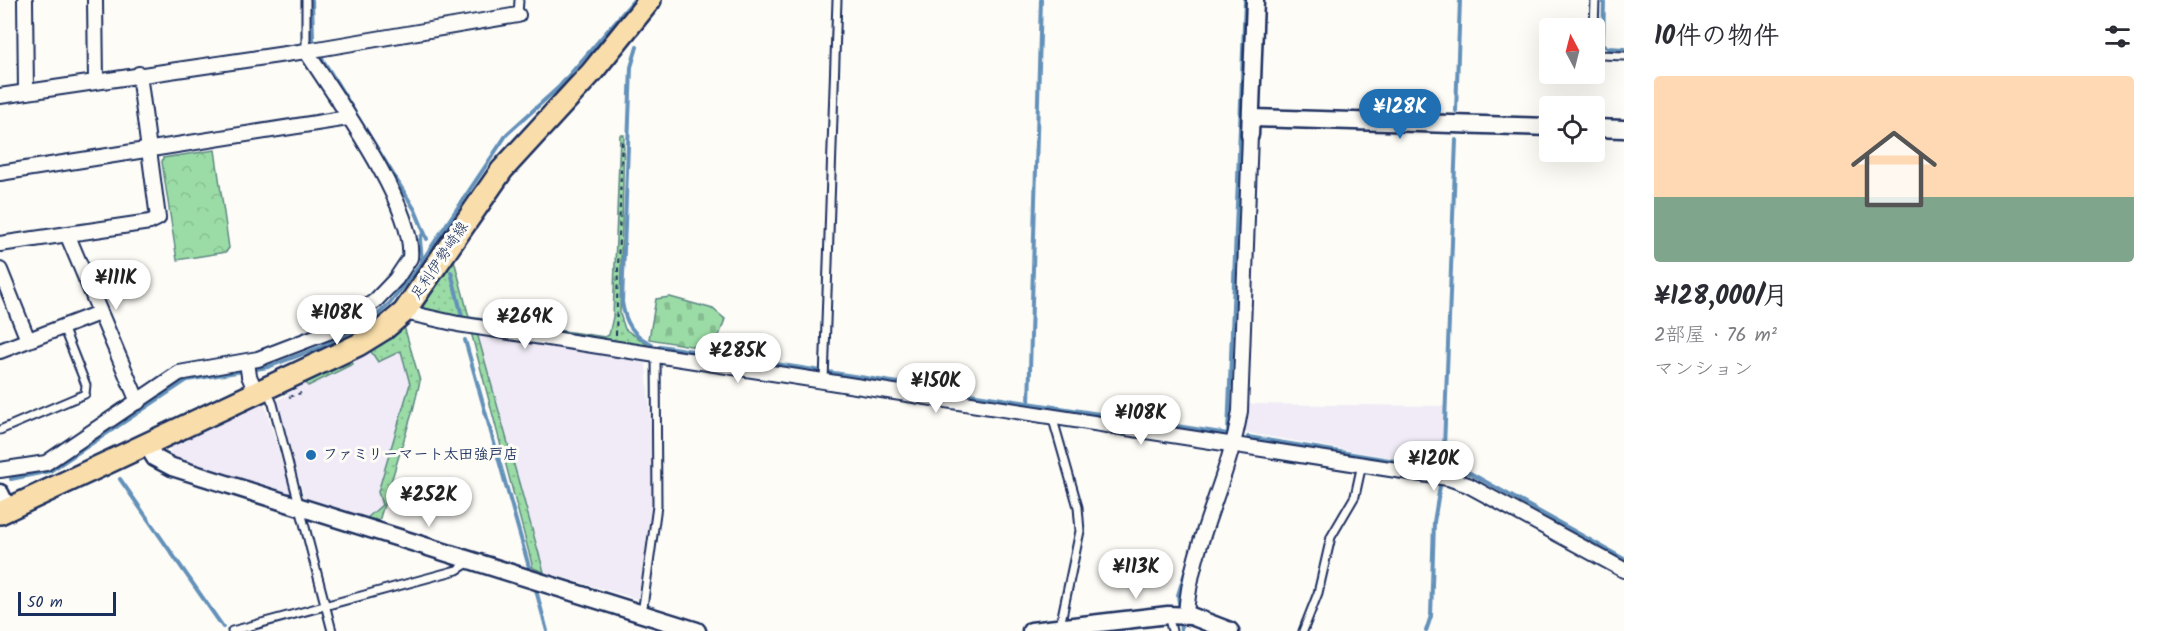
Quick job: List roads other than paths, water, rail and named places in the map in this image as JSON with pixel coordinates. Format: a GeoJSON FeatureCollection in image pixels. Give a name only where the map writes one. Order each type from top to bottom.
{"type":"FeatureCollection","features":[{"type":"Feature","properties":{"kind":"main road","name":"足利伊勢崎線"},"geometry":{"type":"LineString","coordinates":[[3,505],[147,444],[253,377],[369,339],[404,312],[502,170],[592,72],[650,0]]}},
{"type":"Feature","properties":{"kind":"street"},"geometry":{"type":"LineString","coordinates":[[25,0],[26,92]]}},
{"type":"Feature","properties":{"kind":"street"},"geometry":{"type":"LineString","coordinates":[[95,0],[96,81]]}},
{"type":"Feature","properties":{"kind":"street"},"geometry":{"type":"LineString","coordinates":[[1186,615],[1188,584],[1234,444],[1240,411],[1255,0]]}},
{"type":"Feature","properties":{"kind":"street"},"geometry":{"type":"LineString","coordinates":[[0,96],[306,51],[518,15]]}},
{"type":"Feature","properties":{"kind":"street"},"geometry":{"type":"LineString","coordinates":[[0,470],[46,463],[185,371],[253,377],[349,322],[383,293],[410,258],[410,242],[403,216],[348,118],[306,51]]}},
{"type":"Feature","properties":{"kind":"street"},"geometry":{"type":"LineString","coordinates":[[0,244],[150,222],[158,218],[151,151],[139,74]]}},
{"type":"Feature","properties":{"kind":"street"},"geometry":{"type":"LineString","coordinates":[[0,173],[151,151],[348,118]]}},
{"type":"Feature","properties":{"kind":"street"},"geometry":{"type":"LineString","coordinates":[[1252,118],[1539,127]]}},
{"type":"Feature","properties":{"kind":"street"},"geometry":{"type":"LineString","coordinates":[[1605,128],[1624,129]]}},
{"type":"Feature","properties":{"kind":"street"},"geometry":{"type":"LineString","coordinates":[[67,234],[138,402]]}},
{"type":"Feature","properties":{"kind":"street"},"geometry":{"type":"LineString","coordinates":[[0,270],[28,340]]}},
{"type":"Feature","properties":{"kind":"street"},"geometry":{"type":"LineString","coordinates":[[404,312],[458,324],[656,356],[1448,478],[1468,485],[1624,570]]}},
{"type":"Feature","properties":{"kind":"street"},"geometry":{"type":"LineString","coordinates":[[0,351],[99,313]]}},
{"type":"Feature","properties":{"kind":"street"},"geometry":{"type":"LineString","coordinates":[[147,444],[154,458],[172,467],[697,631]]}},
{"type":"Feature","properties":{"kind":"street"},"geometry":{"type":"LineString","coordinates":[[1031,631],[1060,626],[1170,623],[1186,615],[1230,631]]}},
{"type":"Feature","properties":{"kind":"lane"},"geometry":{"type":"LineString","coordinates":[[306,0],[306,51]]}},
{"type":"Feature","properties":{"kind":"lane"},"geometry":{"type":"LineString","coordinates":[[518,15],[519,0]]}},
{"type":"Feature","properties":{"kind":"lane"},"geometry":{"type":"LineString","coordinates":[[824,381],[837,0]]}},
{"type":"Feature","properties":{"kind":"lane"},"geometry":{"type":"LineString","coordinates":[[1594,18],[1595,0]]}},
{"type":"Feature","properties":{"kind":"lane"},"geometry":{"type":"LineString","coordinates":[[1605,55],[1624,56]]}},
{"type":"Feature","properties":{"kind":"lane"},"geometry":{"type":"LineString","coordinates":[[0,430],[85,394],[86,385],[63,327]]}},
{"type":"Feature","properties":{"kind":"lane"},"geometry":{"type":"LineString","coordinates":[[642,614],[657,506],[656,356]]}},
{"type":"Feature","properties":{"kind":"lane"},"geometry":{"type":"LineString","coordinates":[[253,377],[273,404],[332,631]]}},
{"type":"Feature","properties":{"kind":"lane"},"geometry":{"type":"LineString","coordinates":[[1052,416],[1078,507],[1080,531],[1060,626]]}},
{"type":"Feature","properties":{"kind":"lane"},"geometry":{"type":"LineString","coordinates":[[1303,631],[1318,593],[1331,537],[1355,496],[1362,464]]}},
{"type":"Feature","properties":{"kind":"lane"},"geometry":{"type":"LineString","coordinates":[[232,631],[457,570],[473,560]]}},
{"type":"Feature","properties":{"kind":"waterway"},"geometry":{"type":"LineString","coordinates":[[312,0],[313,39],[321,57],[415,210],[427,239]]}},
{"type":"Feature","properties":{"kind":"waterway"},"geometry":{"type":"LineString","coordinates":[[11,479],[50,471],[187,380],[268,367],[321,347],[371,321],[390,303],[416,270],[507,134],[559,87],[634,0]]}},
{"type":"Feature","properties":{"kind":"waterway"},"geometry":{"type":"LineString","coordinates":[[1029,403],[1041,0]]}},
{"type":"Feature","properties":{"kind":"waterway"},"geometry":{"type":"LineString","coordinates":[[660,346],[1228,434],[1245,0]]}},
{"type":"Feature","properties":{"kind":"waterway"},"geometry":{"type":"LineString","coordinates":[[1456,111],[1460,0]]}},
{"type":"Feature","properties":{"kind":"waterway"},"geometry":{"type":"LineString","coordinates":[[1604,0],[1603,45],[1608,48],[1624,49]]}},
{"type":"Feature","properties":{"kind":"waterway"},"geometry":{"type":"LineString","coordinates":[[637,47],[631,67],[622,302],[631,328],[645,341],[652,344]]}},
{"type":"Feature","properties":{"kind":"waterway"},"geometry":{"type":"LineString","coordinates":[[1443,473],[1456,140]]}},
{"type":"Feature","properties":{"kind":"waterway"},"geometry":{"type":"LineString","coordinates":[[422,261],[420,240],[423,233]]}},
{"type":"Feature","properties":{"kind":"waterway"},"geometry":{"type":"LineString","coordinates":[[451,272],[462,316]]}},
{"type":"Feature","properties":{"kind":"waterway"},"geometry":{"type":"LineString","coordinates":[[465,340],[529,567]]}},
{"type":"Feature","properties":{"kind":"waterway"},"geometry":{"type":"LineString","coordinates":[[1248,437],[1470,473],[1624,559]]}},
{"type":"Feature","properties":{"kind":"waterway"},"geometry":{"type":"LineString","coordinates":[[120,479],[223,627]]}},
{"type":"Feature","properties":{"kind":"waterway"},"geometry":{"type":"LineString","coordinates":[[1426,631],[1431,616],[1434,522],[1441,480]]}},
{"type":"Feature","properties":{"kind":"waterway"},"geometry":{"type":"LineString","coordinates":[[1180,611],[1178,595],[1187,566]]}},
{"type":"Feature","properties":{"kind":"waterway"},"geometry":{"type":"LineString","coordinates":[[536,590],[547,631]]}},
{"type":"Feature","properties":{"kind":"waterway"},"geometry":{"type":"LineString","coordinates":[[1180,619],[1181,631]]}},
{"type":"Feature","properties":{"kind":"place","name":"ファミリーマート太田強戸店"},"geometry":{"type":"Point","coordinates":[311,455]}}]}
